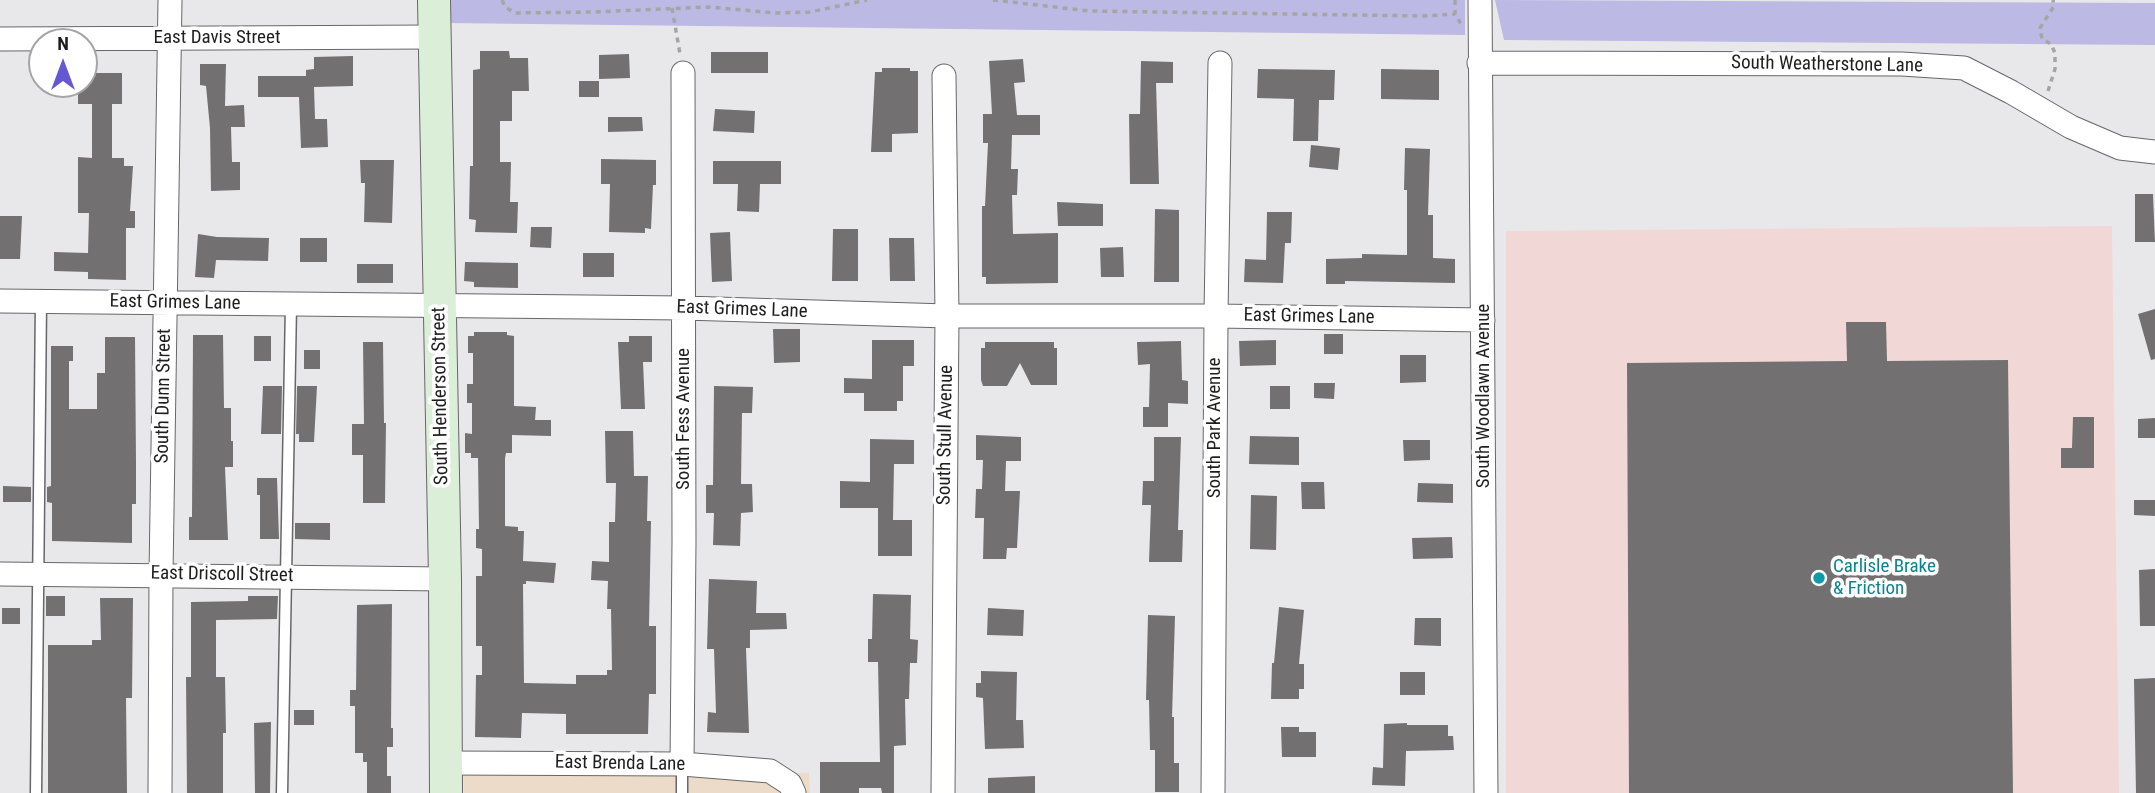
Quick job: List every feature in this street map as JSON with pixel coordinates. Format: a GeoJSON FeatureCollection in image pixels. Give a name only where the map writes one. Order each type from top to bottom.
{"type":"FeatureCollection","features":[{"type":"Feature","properties":{"kind":"street","name":"South Dunn Street"},"geometry":{"type":"LineString","coordinates":[[160,793],[170,0]]}},
{"type":"Feature","properties":{"kind":"street","name":"South Henderson Street"},"geometry":{"type":"LineString","coordinates":[[434,0],[445,778]]}},
{"type":"Feature","properties":{"kind":"street","name":"South Woodlawn Avenue"},"geometry":{"type":"LineString","coordinates":[[1480,0],[1486,793]]}},
{"type":"Feature","properties":{"kind":"street","name":"East Davis Street"},"geometry":{"type":"LineString","coordinates":[[0,39],[434,37]]}},
{"type":"Feature","properties":{"kind":"street","name":"South Park Avenue"},"geometry":{"type":"LineString","coordinates":[[1213,793],[1220,63]]}},
{"type":"Feature","properties":{"kind":"street","name":"South Weatherstone Lane"},"geometry":{"type":"LineString","coordinates":[[1479,63],[1902,64],[1964,68],[2071,127],[2120,148],[2155,152]]}},
{"type":"Feature","properties":{"kind":"street","name":"South Fess Avenue"},"geometry":{"type":"LineString","coordinates":[[681,764],[683,74]]}},
{"type":"Feature","properties":{"kind":"street","name":"South Stull Avenue"},"geometry":{"type":"LineString","coordinates":[[943,793],[947,316],[944,76]]}},
{"type":"Feature","properties":{"kind":"street","name":"East Grimes Lane"},"geometry":{"type":"LineString","coordinates":[[0,301],[684,308],[947,316],[1483,320]]}},
{"type":"Feature","properties":{"kind":"street","name":"East Driscoll Street"},"geometry":{"type":"LineString","coordinates":[[0,574],[444,579]]}},
{"type":"Feature","properties":{"kind":"street","name":"East Brenda Lane"},"geometry":{"type":"LineString","coordinates":[[445,778],[681,764],[771,771],[792,789]]}},
{"type":"Feature","properties":{"kind":"lane"},"geometry":{"type":"LineString","coordinates":[[36,793],[41,301]]}},
{"type":"Feature","properties":{"kind":"lane"},"geometry":{"type":"LineString","coordinates":[[282,793],[291,305]]}},
{"type":"Feature","properties":{"kind":"lane"},"geometry":{"type":"LineString","coordinates":[[681,764],[682,793]]}},
{"type":"Feature","properties":{"kind":"path"},"geometry":{"type":"LineString","coordinates":[[502,0],[505,7],[515,13],[709,7],[775,13],[810,12],[867,0]]}},
{"type":"Feature","properties":{"kind":"path"},"geometry":{"type":"LineString","coordinates":[[993,0],[1090,11],[1424,16],[1455,14]]}},
{"type":"Feature","properties":{"kind":"path"},"geometry":{"type":"LineString","coordinates":[[2048,94],[2055,69],[2055,53],[2052,44],[2042,39],[2040,28],[2054,6],[2053,0]]}},
{"type":"Feature","properties":{"kind":"path"},"geometry":{"type":"LineString","coordinates":[[672,8],[683,74]]}},
{"type":"Feature","properties":{"kind":"shaded area"},"geometry":{"type":"Polygon","coordinates":[[[446,0],[1465,0],[1465,35],[446,23],[446,0]]]}},
{"type":"Feature","properties":{"kind":"shaded area"},"geometry":{"type":"Polygon","coordinates":[[[1495,0],[2155,3],[2155,45],[1504,40],[1495,0]]]}},
{"type":"Feature","properties":{"kind":"shaded area"},"geometry":{"type":"Polygon","coordinates":[[[2112,226],[2119,793],[1506,793],[1506,231],[2112,226]]]}},
{"type":"Feature","properties":{"kind":"shaded area"},"geometry":{"type":"Polygon","coordinates":[[[809,773],[810,793],[464,793],[463,775],[809,773]]]}},
{"type":"Feature","properties":{"kind":"building"},"geometry":{"type":"Polygon","coordinates":[[[480,51],[509,51],[510,58],[528,58],[529,91],[512,91],[512,121],[500,121],[500,162],[511,162],[510,202],[518,202],[517,233],[475,232],[476,220],[469,219],[470,166],[473,166],[473,70],[480,69],[480,51]]]}},
{"type":"Feature","properties":{"kind":"building"},"geometry":{"type":"Polygon","coordinates":[[[711,52],[768,52],[768,73],[711,73],[711,52]]]}},
{"type":"Feature","properties":{"kind":"building"},"geometry":{"type":"Polygon","coordinates":[[[629,54],[630,78],[599,79],[599,55],[629,54]]]}},
{"type":"Feature","properties":{"kind":"building"},"geometry":{"type":"Polygon","coordinates":[[[353,56],[353,86],[314,87],[315,119],[327,119],[328,147],[301,148],[299,97],[258,97],[258,76],[306,76],[306,70],[314,69],[314,57],[353,56]]]}},
{"type":"Feature","properties":{"kind":"building"},"geometry":{"type":"Polygon","coordinates":[[[1023,59],[1025,82],[1014,83],[1017,115],[1040,115],[1040,135],[1012,135],[1011,169],[1018,169],[1017,195],[1012,195],[1013,234],[1058,233],[1058,283],[986,284],[986,277],[982,277],[982,206],[985,206],[988,143],[983,143],[983,114],[992,114],[989,61],[1023,59]]]}},
{"type":"Feature","properties":{"kind":"building"},"geometry":{"type":"Polygon","coordinates":[[[1141,61],[1173,62],[1173,83],[1156,83],[1159,184],[1130,184],[1129,114],[1140,114],[1141,61]]]}},
{"type":"Feature","properties":{"kind":"building"},"geometry":{"type":"Polygon","coordinates":[[[200,64],[226,64],[225,106],[244,105],[245,127],[231,127],[232,162],[240,162],[240,190],[211,191],[210,128],[206,86],[200,85],[200,64]]]}},
{"type":"Feature","properties":{"kind":"building"},"geometry":{"type":"Polygon","coordinates":[[[882,68],[910,68],[910,71],[918,71],[918,133],[892,134],[892,152],[871,152],[875,72],[882,72],[882,68]]]}},
{"type":"Feature","properties":{"kind":"building"},"geometry":{"type":"Polygon","coordinates":[[[1258,69],[1335,70],[1334,100],[1319,100],[1318,141],[1293,141],[1294,99],[1257,98],[1258,69]]]}},
{"type":"Feature","properties":{"kind":"building"},"geometry":{"type":"Polygon","coordinates":[[[1381,69],[1439,70],[1439,100],[1381,99],[1381,69]]]}},
{"type":"Feature","properties":{"kind":"building"},"geometry":{"type":"Polygon","coordinates":[[[98,73],[122,73],[122,104],[112,104],[112,158],[124,158],[124,166],[133,166],[130,211],[135,211],[135,228],[126,228],[126,280],[88,279],[88,272],[54,271],[54,252],[88,253],[89,213],[78,213],[78,157],[92,158],[92,104],[78,104],[78,98],[98,98],[98,73]]]}},
{"type":"Feature","properties":{"kind":"building"},"geometry":{"type":"Polygon","coordinates":[[[579,81],[599,81],[599,97],[579,97],[579,81]]]}},
{"type":"Feature","properties":{"kind":"building"},"geometry":{"type":"Polygon","coordinates":[[[715,109],[755,111],[754,133],[713,131],[715,109]]]}},
{"type":"Feature","properties":{"kind":"building"},"geometry":{"type":"Polygon","coordinates":[[[608,117],[642,117],[643,131],[608,132],[608,117]]]}},
{"type":"Feature","properties":{"kind":"building"},"geometry":{"type":"Polygon","coordinates":[[[1311,145],[1340,148],[1338,170],[1309,167],[1311,145]]]}},
{"type":"Feature","properties":{"kind":"building"},"geometry":{"type":"Polygon","coordinates":[[[1405,148],[1430,149],[1428,215],[1433,215],[1433,258],[1455,259],[1455,283],[1345,281],[1345,284],[1326,284],[1326,259],[1362,258],[1362,254],[1407,255],[1405,148]]]}},
{"type":"Feature","properties":{"kind":"building"},"geometry":{"type":"Polygon","coordinates":[[[601,159],[656,160],[651,229],[645,228],[645,233],[609,232],[610,184],[601,184],[601,159]]]}},
{"type":"Feature","properties":{"kind":"building"},"geometry":{"type":"Polygon","coordinates":[[[360,160],[394,160],[392,223],[364,222],[365,183],[361,183],[360,160]]]}},
{"type":"Feature","properties":{"kind":"building"},"geometry":{"type":"Polygon","coordinates":[[[713,161],[781,161],[781,184],[760,184],[759,212],[737,211],[738,184],[713,184],[713,161]]]}},
{"type":"Feature","properties":{"kind":"building"},"geometry":{"type":"Polygon","coordinates":[[[2135,194],[2153,194],[2155,242],[2135,242],[2135,194]]]}},
{"type":"Feature","properties":{"kind":"building"},"geometry":{"type":"Polygon","coordinates":[[[1057,202],[1103,204],[1103,226],[1058,226],[1057,202]]]}},
{"type":"Feature","properties":{"kind":"building"},"geometry":{"type":"Polygon","coordinates":[[[1155,209],[1179,210],[1179,282],[1154,282],[1155,209]]]}},
{"type":"Feature","properties":{"kind":"building"},"geometry":{"type":"Polygon","coordinates":[[[1267,212],[1292,212],[1291,243],[1285,243],[1283,283],[1244,282],[1245,259],[1266,260],[1267,212]]]}},
{"type":"Feature","properties":{"kind":"building"},"geometry":{"type":"Polygon","coordinates":[[[0,216],[22,216],[20,259],[0,259],[0,216]]]}},
{"type":"Feature","properties":{"kind":"building"},"geometry":{"type":"Polygon","coordinates":[[[531,227],[552,227],[551,248],[530,247],[531,227]]]}},
{"type":"Feature","properties":{"kind":"building"},"geometry":{"type":"Polygon","coordinates":[[[833,229],[858,229],[858,281],[832,281],[833,229]]]}},
{"type":"Feature","properties":{"kind":"building"},"geometry":{"type":"Polygon","coordinates":[[[730,232],[732,281],[712,282],[710,233],[730,232]]]}},
{"type":"Feature","properties":{"kind":"building"},"geometry":{"type":"Polygon","coordinates":[[[198,234],[269,238],[268,261],[216,260],[214,278],[195,277],[198,234]]]}},
{"type":"Feature","properties":{"kind":"building"},"geometry":{"type":"Polygon","coordinates":[[[300,238],[327,238],[327,262],[300,262],[300,238]]]}},
{"type":"Feature","properties":{"kind":"building"},"geometry":{"type":"Polygon","coordinates":[[[889,238],[914,238],[915,281],[890,281],[889,238]]]}},
{"type":"Feature","properties":{"kind":"building"},"geometry":{"type":"Polygon","coordinates":[[[1123,247],[1124,277],[1101,277],[1100,248],[1123,247]]]}},
{"type":"Feature","properties":{"kind":"building"},"geometry":{"type":"Polygon","coordinates":[[[583,253],[614,253],[614,277],[583,277],[583,253]]]}},
{"type":"Feature","properties":{"kind":"building"},"geometry":{"type":"Polygon","coordinates":[[[465,262],[518,263],[518,288],[474,287],[474,282],[464,281],[465,262]]]}},
{"type":"Feature","properties":{"kind":"building"},"geometry":{"type":"Polygon","coordinates":[[[357,264],[393,264],[393,283],[357,283],[357,264]]]}},
{"type":"Feature","properties":{"kind":"building"},"geometry":{"type":"Polygon","coordinates":[[[2155,309],[2155,359],[2151,360],[2138,314],[2155,309]]]}},
{"type":"Feature","properties":{"kind":"building","name":"Carlisle Brake & Friction"},"geometry":{"type":"Polygon","coordinates":[[[1846,322],[1886,322],[1887,361],[2008,360],[2013,793],[1629,793],[1627,363],[1847,361],[1846,322]]]}},
{"type":"Feature","properties":{"kind":"building"},"geometry":{"type":"Polygon","coordinates":[[[773,329],[800,329],[800,362],[774,363],[773,329]]]}},
{"type":"Feature","properties":{"kind":"building"},"geometry":{"type":"Polygon","coordinates":[[[474,332],[507,332],[507,335],[514,336],[514,406],[536,407],[535,420],[551,420],[551,436],[512,435],[512,453],[506,453],[505,458],[505,526],[518,527],[518,531],[524,531],[523,561],[556,563],[554,583],[526,581],[526,584],[523,584],[524,683],[576,684],[576,675],[607,675],[607,670],[612,670],[611,609],[607,609],[608,581],[591,580],[592,561],[609,562],[609,522],[615,522],[616,483],[606,483],[605,431],[633,431],[634,476],[648,476],[647,521],[651,521],[649,626],[656,626],[656,694],[649,694],[648,734],[566,734],[566,714],[522,713],[521,738],[475,737],[476,675],[482,675],[482,646],[476,646],[476,576],[482,576],[482,549],[476,548],[476,529],[479,529],[478,458],[471,458],[471,453],[465,453],[465,433],[472,434],[472,403],[467,403],[467,384],[473,384],[473,353],[468,353],[468,336],[474,336],[474,332]]]}},
{"type":"Feature","properties":{"kind":"building"},"geometry":{"type":"Polygon","coordinates":[[[1324,334],[1343,334],[1343,354],[1324,354],[1324,334]]]}},
{"type":"Feature","properties":{"kind":"building"},"geometry":{"type":"Polygon","coordinates":[[[193,335],[223,335],[224,408],[231,408],[233,441],[233,467],[225,467],[228,540],[189,540],[189,517],[192,517],[193,335]]]}},
{"type":"Feature","properties":{"kind":"building"},"geometry":{"type":"Polygon","coordinates":[[[254,336],[271,336],[271,361],[254,361],[254,336]]]}},
{"type":"Feature","properties":{"kind":"building"},"geometry":{"type":"Polygon","coordinates":[[[629,336],[652,336],[652,362],[643,362],[645,409],[621,409],[618,342],[629,342],[629,336]]]}},
{"type":"Feature","properties":{"kind":"building"},"geometry":{"type":"Polygon","coordinates":[[[105,337],[135,337],[136,504],[132,504],[132,543],[52,541],[52,503],[47,502],[47,487],[51,486],[51,346],[73,346],[73,361],[69,361],[69,409],[97,409],[97,373],[105,373],[105,337]]]}},
{"type":"Feature","properties":{"kind":"building"},"geometry":{"type":"Polygon","coordinates":[[[872,340],[914,340],[914,366],[903,366],[903,401],[897,401],[897,411],[864,411],[864,393],[844,393],[844,378],[872,379],[872,340]]]}},
{"type":"Feature","properties":{"kind":"building"},"geometry":{"type":"Polygon","coordinates":[[[1276,340],[1276,365],[1240,366],[1239,341],[1276,340]]]}},
{"type":"Feature","properties":{"kind":"building"},"geometry":{"type":"Polygon","coordinates":[[[1181,341],[1182,380],[1188,381],[1188,404],[1168,403],[1168,427],[1143,427],[1143,407],[1149,407],[1150,364],[1138,365],[1137,342],[1181,341]]]}},
{"type":"Feature","properties":{"kind":"building"},"geometry":{"type":"Polygon","coordinates":[[[363,342],[383,342],[385,503],[363,503],[363,455],[352,455],[352,424],[364,424],[363,342]]]}},
{"type":"Feature","properties":{"kind":"building"},"geometry":{"type":"Polygon","coordinates":[[[985,342],[1054,342],[1054,348],[1057,348],[1057,385],[1031,385],[1020,363],[1007,386],[983,386],[981,348],[985,348],[985,342]]]}},
{"type":"Feature","properties":{"kind":"building"},"geometry":{"type":"Polygon","coordinates":[[[304,350],[320,350],[320,369],[304,369],[304,350]]]}},
{"type":"Feature","properties":{"kind":"building"},"geometry":{"type":"Polygon","coordinates":[[[1400,355],[1426,355],[1426,382],[1400,383],[1400,355]]]}},
{"type":"Feature","properties":{"kind":"building"},"geometry":{"type":"Polygon","coordinates":[[[1314,383],[1335,383],[1334,399],[1314,398],[1314,383]]]}},
{"type":"Feature","properties":{"kind":"building"},"geometry":{"type":"Polygon","coordinates":[[[263,386],[282,386],[281,434],[261,434],[263,386]]]}},
{"type":"Feature","properties":{"kind":"building"},"geometry":{"type":"Polygon","coordinates":[[[297,386],[317,386],[314,442],[299,442],[299,434],[296,434],[297,386]]]}},
{"type":"Feature","properties":{"kind":"building"},"geometry":{"type":"Polygon","coordinates":[[[714,386],[753,387],[752,413],[742,413],[741,484],[752,484],[753,512],[741,513],[740,546],[713,545],[714,513],[706,513],[706,485],[713,485],[714,386]]]}},
{"type":"Feature","properties":{"kind":"building"},"geometry":{"type":"Polygon","coordinates":[[[1270,386],[1290,386],[1290,409],[1270,409],[1270,386]]]}},
{"type":"Feature","properties":{"kind":"building"},"geometry":{"type":"Polygon","coordinates":[[[2073,417],[2094,417],[2094,468],[2061,468],[2061,448],[2072,448],[2073,417]]]}},
{"type":"Feature","properties":{"kind":"building"},"geometry":{"type":"Polygon","coordinates":[[[2155,418],[2155,438],[2138,438],[2138,419],[2155,418]]]}},
{"type":"Feature","properties":{"kind":"building"},"geometry":{"type":"Polygon","coordinates":[[[976,435],[1021,437],[1021,461],[1006,461],[1005,491],[1020,491],[1017,548],[1007,548],[1006,559],[983,559],[984,518],[975,518],[976,489],[982,489],[983,460],[976,460],[976,435]]]}},
{"type":"Feature","properties":{"kind":"building"},"geometry":{"type":"Polygon","coordinates":[[[1250,436],[1299,437],[1299,465],[1249,464],[1250,436]]]}},
{"type":"Feature","properties":{"kind":"building"},"geometry":{"type":"Polygon","coordinates":[[[1154,437],[1181,437],[1178,530],[1183,530],[1182,562],[1149,562],[1151,505],[1142,505],[1143,481],[1154,481],[1154,437]]]}},
{"type":"Feature","properties":{"kind":"building"},"geometry":{"type":"Polygon","coordinates":[[[870,439],[914,440],[914,464],[894,464],[893,520],[912,520],[912,556],[878,556],[878,508],[840,508],[840,481],[870,482],[870,439]]]}},
{"type":"Feature","properties":{"kind":"building"},"geometry":{"type":"Polygon","coordinates":[[[1403,440],[1430,440],[1430,460],[1404,461],[1403,440]]]}},
{"type":"Feature","properties":{"kind":"building"},"geometry":{"type":"Polygon","coordinates":[[[257,478],[277,478],[279,539],[260,539],[260,495],[257,495],[257,478]]]}},
{"type":"Feature","properties":{"kind":"building"},"geometry":{"type":"Polygon","coordinates":[[[1301,482],[1324,482],[1325,509],[1302,509],[1301,482]]]}},
{"type":"Feature","properties":{"kind":"building"},"geometry":{"type":"Polygon","coordinates":[[[1418,483],[1453,484],[1453,503],[1417,502],[1418,483]]]}},
{"type":"Feature","properties":{"kind":"building"},"geometry":{"type":"Polygon","coordinates":[[[3,486],[31,487],[31,502],[3,502],[3,486]]]}},
{"type":"Feature","properties":{"kind":"building"},"geometry":{"type":"Polygon","coordinates":[[[1251,495],[1277,496],[1276,550],[1250,549],[1251,495]]]}},
{"type":"Feature","properties":{"kind":"building"},"geometry":{"type":"Polygon","coordinates":[[[2134,500],[2155,500],[2155,516],[2134,515],[2134,500]]]}},
{"type":"Feature","properties":{"kind":"building"},"geometry":{"type":"Polygon","coordinates":[[[295,523],[330,523],[330,540],[295,539],[295,523]]]}},
{"type":"Feature","properties":{"kind":"building"},"geometry":{"type":"Polygon","coordinates":[[[1452,537],[1453,558],[1413,559],[1412,538],[1452,537]]]}},
{"type":"Feature","properties":{"kind":"building"},"geometry":{"type":"Polygon","coordinates":[[[2155,569],[2155,626],[2140,626],[2139,570],[2155,569]]]}},
{"type":"Feature","properties":{"kind":"building"},"geometry":{"type":"Polygon","coordinates":[[[709,579],[757,581],[756,613],[786,613],[787,629],[750,630],[750,648],[746,648],[749,733],[707,732],[708,712],[716,713],[714,649],[707,649],[709,579]]]}},
{"type":"Feature","properties":{"kind":"building"},"geometry":{"type":"Polygon","coordinates":[[[873,594],[911,595],[910,639],[918,640],[917,663],[910,663],[909,699],[905,699],[906,745],[894,746],[894,793],[882,793],[881,788],[859,788],[859,793],[820,793],[820,762],[880,762],[878,662],[868,662],[868,639],[872,639],[873,594]]]}},
{"type":"Feature","properties":{"kind":"building"},"geometry":{"type":"Polygon","coordinates":[[[46,596],[65,596],[65,616],[46,616],[46,596]]]}},
{"type":"Feature","properties":{"kind":"building"},"geometry":{"type":"Polygon","coordinates":[[[248,596],[278,596],[277,619],[216,620],[216,677],[225,677],[223,793],[187,793],[186,677],[191,677],[191,602],[248,601],[248,596]]]}},
{"type":"Feature","properties":{"kind":"building"},"geometry":{"type":"Polygon","coordinates":[[[100,598],[133,598],[132,698],[126,698],[127,793],[48,793],[48,645],[92,645],[92,640],[101,640],[100,598]]]}},
{"type":"Feature","properties":{"kind":"building"},"geometry":{"type":"Polygon","coordinates":[[[392,604],[393,747],[387,747],[387,776],[391,776],[391,793],[367,793],[367,762],[363,762],[363,753],[355,753],[355,706],[350,706],[350,690],[356,690],[357,605],[392,604]]]}},
{"type":"Feature","properties":{"kind":"building"},"geometry":{"type":"Polygon","coordinates":[[[1279,607],[1304,610],[1299,664],[1304,664],[1304,689],[1299,689],[1299,699],[1271,699],[1272,663],[1279,607]]]}},
{"type":"Feature","properties":{"kind":"building"},"geometry":{"type":"Polygon","coordinates":[[[2,608],[20,608],[20,624],[2,624],[2,608]]]}},
{"type":"Feature","properties":{"kind":"building"},"geometry":{"type":"Polygon","coordinates":[[[988,608],[1024,610],[1023,636],[987,635],[988,608]]]}},
{"type":"Feature","properties":{"kind":"building"},"geometry":{"type":"Polygon","coordinates":[[[1148,615],[1175,616],[1172,717],[1174,763],[1179,763],[1179,792],[1155,792],[1155,750],[1150,750],[1149,700],[1146,700],[1148,615]]]}},
{"type":"Feature","properties":{"kind":"building"},"geometry":{"type":"Polygon","coordinates":[[[1415,618],[1441,618],[1441,646],[1414,645],[1415,618]]]}},
{"type":"Feature","properties":{"kind":"building"},"geometry":{"type":"Polygon","coordinates":[[[981,671],[1017,672],[1016,720],[1023,720],[1024,748],[985,749],[983,698],[976,697],[976,683],[981,683],[981,671]]]}},
{"type":"Feature","properties":{"kind":"building"},"geometry":{"type":"Polygon","coordinates":[[[1400,672],[1425,672],[1425,695],[1400,695],[1400,672]]]}},
{"type":"Feature","properties":{"kind":"building"},"geometry":{"type":"Polygon","coordinates":[[[2155,678],[2155,793],[2136,793],[2134,679],[2155,678]]]}},
{"type":"Feature","properties":{"kind":"building"},"geometry":{"type":"Polygon","coordinates":[[[294,710],[314,710],[314,725],[294,725],[294,710]]]}},
{"type":"Feature","properties":{"kind":"building"},"geometry":{"type":"Polygon","coordinates":[[[271,722],[270,793],[255,793],[254,723],[271,722]]]}},
{"type":"Feature","properties":{"kind":"building"},"geometry":{"type":"Polygon","coordinates":[[[1384,724],[1448,725],[1448,736],[1453,736],[1454,750],[1406,751],[1405,786],[1372,785],[1373,767],[1383,768],[1384,724]]]}},
{"type":"Feature","properties":{"kind":"building"},"geometry":{"type":"Polygon","coordinates":[[[1281,727],[1299,727],[1299,732],[1316,732],[1316,757],[1282,757],[1281,727]]]}},
{"type":"Feature","properties":{"kind":"building"},"geometry":{"type":"Polygon","coordinates":[[[1035,776],[1035,793],[988,793],[988,778],[1035,776]]]}},
{"type":"Feature","properties":{"kind":"place","name":"Carlisle Brake & Friction"},"geometry":{"type":"Point","coordinates":[1819,578]}}]}
